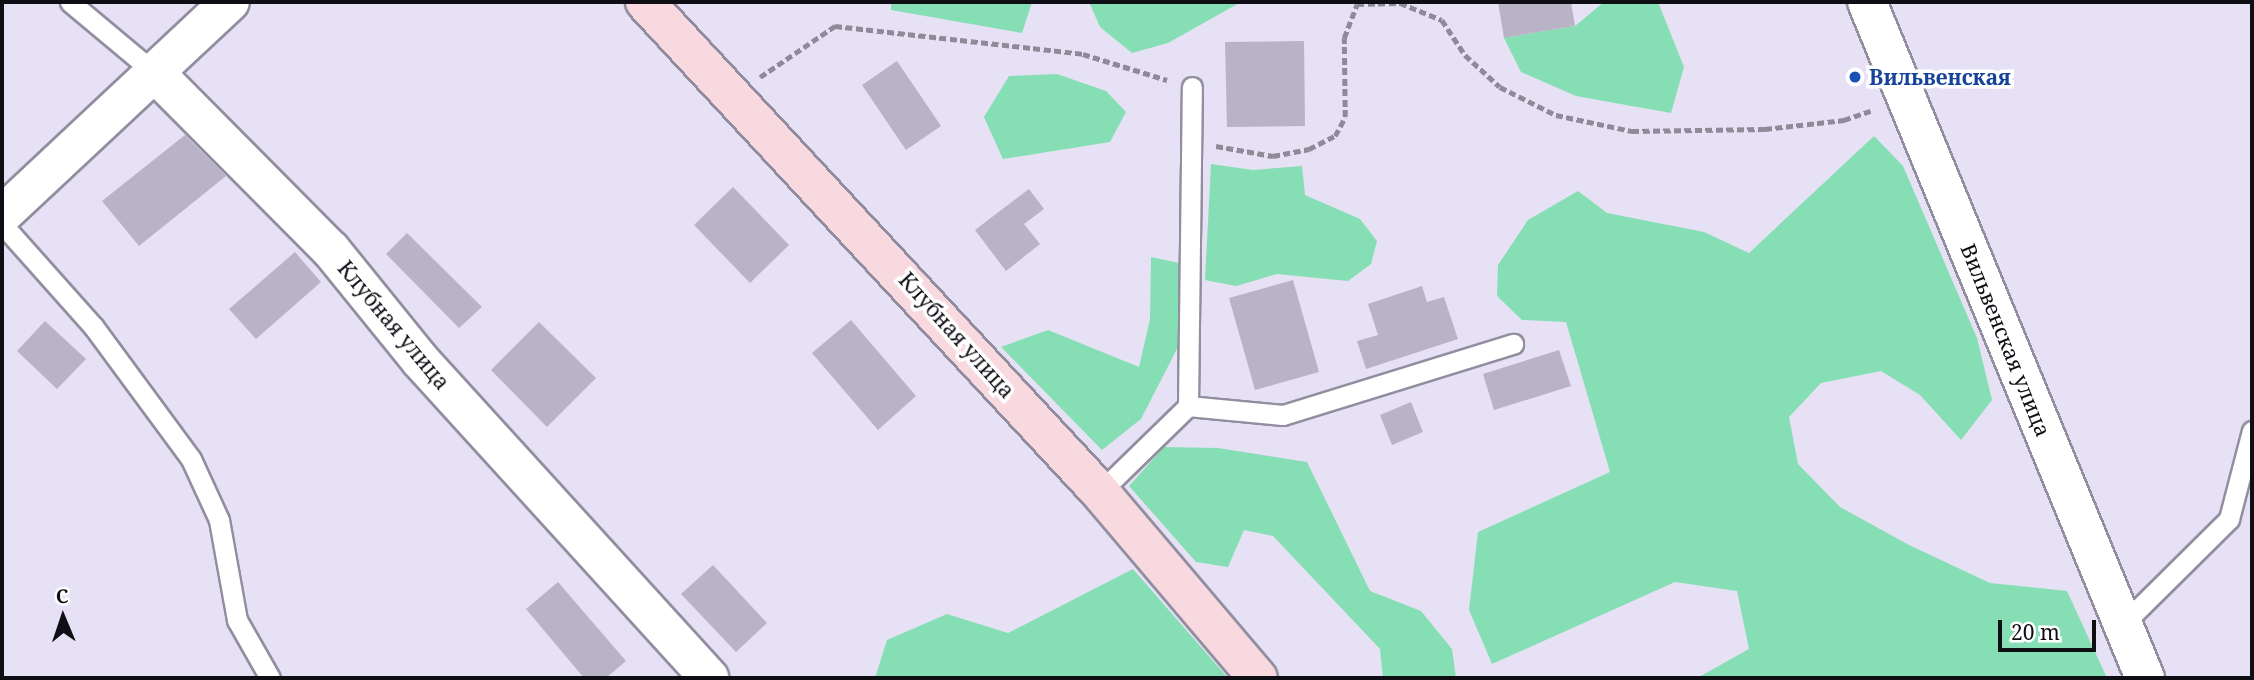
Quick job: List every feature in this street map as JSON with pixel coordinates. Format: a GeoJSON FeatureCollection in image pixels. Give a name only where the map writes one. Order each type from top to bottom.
{"type":"FeatureCollection","features":[{"type":"Feature","properties":{"kind":"main road","name":"Клубная улица"},"geometry":{"type":"LineString","coordinates":[[645,2],[1100,492],[1258,678]]}},
{"type":"Feature","properties":{"kind":"street"},"geometry":{"type":"LineString","coordinates":[[2,215],[230,2]]}},
{"type":"Feature","properties":{"kind":"street","name":"Вильвенская улица"},"geometry":{"type":"LineString","coordinates":[[1867,2],[2146,678]]}},
{"type":"Feature","properties":{"kind":"street","name":"Клубная улица"},"geometry":{"type":"LineString","coordinates":[[155,73],[331,250],[420,360],[709,678]]}},
{"type":"Feature","properties":{"kind":"lane"},"geometry":{"type":"LineString","coordinates":[[70,2],[155,73]]}},
{"type":"Feature","properties":{"kind":"lane"},"geometry":{"type":"LineString","coordinates":[[1100,492],[1188,406],[1192,87]]}},
{"type":"Feature","properties":{"kind":"lane"},"geometry":{"type":"LineString","coordinates":[[2,224],[93,326],[191,459],[219,520],[237,620],[270,678]]}},
{"type":"Feature","properties":{"kind":"lane"},"geometry":{"type":"LineString","coordinates":[[1188,406],[1283,415],[1513,344]]}},
{"type":"Feature","properties":{"kind":"lane"},"geometry":{"type":"LineString","coordinates":[[2123,624],[2229,519],[2252,431]]}},
{"type":"Feature","properties":{"kind":"path"},"geometry":{"type":"LineString","coordinates":[[1190,141],[1273,156],[1309,149],[1335,135],[1345,117],[1344,38],[1357,4],[1400,3],[1442,20],[1465,55],[1500,87],[1556,115],[1632,131],[1844,120],[1907,99]]}},
{"type":"Feature","properties":{"kind":"path"},"geometry":{"type":"LineString","coordinates":[[734,95],[835,26],[1083,54],[1192,87]]}},
{"type":"Feature","properties":{"kind":"green space"},"geometry":{"type":"Polygon","coordinates":[[[891,2],[1032,2],[1022,33],[891,10],[891,2]]]}},
{"type":"Feature","properties":{"kind":"green space"},"geometry":{"type":"Polygon","coordinates":[[[1089,2],[1241,2],[1168,43],[1132,53],[1100,27],[1089,2]]]}},
{"type":"Feature","properties":{"kind":"green space"},"geometry":{"type":"Polygon","coordinates":[[[1604,2],[1658,2],[1684,67],[1671,113],[1576,96],[1521,72],[1504,38],[1575,26],[1604,2]]]}},
{"type":"Feature","properties":{"kind":"green space"},"geometry":{"type":"Polygon","coordinates":[[[1057,74],[1106,91],[1126,112],[1110,142],[1003,159],[984,117],[1009,76],[1057,74]]]}},
{"type":"Feature","properties":{"kind":"green space"},"geometry":{"type":"Polygon","coordinates":[[[1874,136],[1903,166],[1977,338],[1992,400],[1961,440],[1920,395],[1881,371],[1821,383],[1789,417],[1798,464],[1840,507],[1909,545],[1990,583],[2067,591],[2107,678],[1697,678],[1749,649],[1737,591],[1675,582],[1492,664],[1469,610],[1478,532],[1610,472],[1566,322],[1522,320],[1497,296],[1498,265],[1528,220],[1578,191],[1607,213],[1704,232],[1749,253],[1874,136]]]}},
{"type":"Feature","properties":{"kind":"green space"},"geometry":{"type":"Polygon","coordinates":[[[1211,164],[1253,170],[1302,166],[1305,195],[1360,219],[1377,241],[1371,264],[1348,281],[1277,274],[1236,286],[1205,280],[1211,164]]]}},
{"type":"Feature","properties":{"kind":"green space"},"geometry":{"type":"Polygon","coordinates":[[[1151,257],[1184,264],[1179,345],[1141,419],[1102,450],[1001,347],[1048,330],[1139,367],[1150,319],[1151,257]]]}},
{"type":"Feature","properties":{"kind":"green space"},"geometry":{"type":"Polygon","coordinates":[[[1164,447],[1218,448],[1307,462],[1370,591],[1421,611],[1452,649],[1456,678],[1383,678],[1380,649],[1273,536],[1244,530],[1228,567],[1196,562],[1129,486],[1164,447]]]}},
{"type":"Feature","properties":{"kind":"green space"},"geometry":{"type":"Polygon","coordinates":[[[1133,569],[1228,678],[875,678],[887,640],[947,614],[1008,633],[1133,569]]]}},
{"type":"Feature","properties":{"kind":"building"},"geometry":{"type":"Polygon","coordinates":[[[1498,2],[1571,2],[1575,26],[1504,38],[1498,2]]]}},
{"type":"Feature","properties":{"kind":"building"},"geometry":{"type":"Polygon","coordinates":[[[1304,41],[1305,126],[1227,127],[1225,42],[1304,41]]]}},
{"type":"Feature","properties":{"kind":"building"},"geometry":{"type":"Polygon","coordinates":[[[897,61],[941,126],[906,150],[862,85],[897,61]]]}},
{"type":"Feature","properties":{"kind":"building"},"geometry":{"type":"Polygon","coordinates":[[[185,135],[226,176],[139,246],[102,201],[185,135]]]}},
{"type":"Feature","properties":{"kind":"building"},"geometry":{"type":"Polygon","coordinates":[[[733,187],[789,245],[750,283],[694,225],[733,187]]]}},
{"type":"Feature","properties":{"kind":"building"},"geometry":{"type":"Polygon","coordinates":[[[1029,189],[1044,209],[1024,224],[1040,244],[1006,271],[975,230],[1029,189]]]}},
{"type":"Feature","properties":{"kind":"building"},"geometry":{"type":"Polygon","coordinates":[[[407,233],[482,307],[459,328],[386,254],[407,233]]]}},
{"type":"Feature","properties":{"kind":"building"},"geometry":{"type":"Polygon","coordinates":[[[295,252],[321,282],[256,339],[229,309],[295,252]]]}},
{"type":"Feature","properties":{"kind":"building"},"geometry":{"type":"Polygon","coordinates":[[[1293,280],[1319,372],[1255,390],[1229,298],[1293,280]]]}},
{"type":"Feature","properties":{"kind":"building"},"geometry":{"type":"Polygon","coordinates":[[[1422,286],[1427,302],[1444,297],[1458,339],[1366,369],[1357,341],[1378,335],[1368,304],[1422,286]]]}},
{"type":"Feature","properties":{"kind":"building"},"geometry":{"type":"Polygon","coordinates":[[[851,320],[916,396],[878,430],[812,353],[851,320]]]}},
{"type":"Feature","properties":{"kind":"building"},"geometry":{"type":"Polygon","coordinates":[[[45,321],[86,359],[57,389],[17,351],[45,321]]]}},
{"type":"Feature","properties":{"kind":"building"},"geometry":{"type":"Polygon","coordinates":[[[539,322],[596,378],[547,427],[491,370],[539,322]]]}},
{"type":"Feature","properties":{"kind":"building"},"geometry":{"type":"Polygon","coordinates":[[[1559,350],[1571,386],[1494,410],[1483,374],[1559,350]]]}},
{"type":"Feature","properties":{"kind":"building"},"geometry":{"type":"Polygon","coordinates":[[[1411,402],[1423,432],[1392,445],[1380,415],[1411,402]]]}},
{"type":"Feature","properties":{"kind":"building"},"geometry":{"type":"Polygon","coordinates":[[[713,565],[767,623],[736,652],[681,594],[713,565]]]}},
{"type":"Feature","properties":{"kind":"building"},"geometry":{"type":"Polygon","coordinates":[[[558,582],[626,661],[606,678],[584,678],[526,609],[558,582]]]}},
{"type":"Feature","properties":{"kind":"place","name":"Вильвенская"},"geometry":{"type":"Point","coordinates":[1855,77]}}]}
